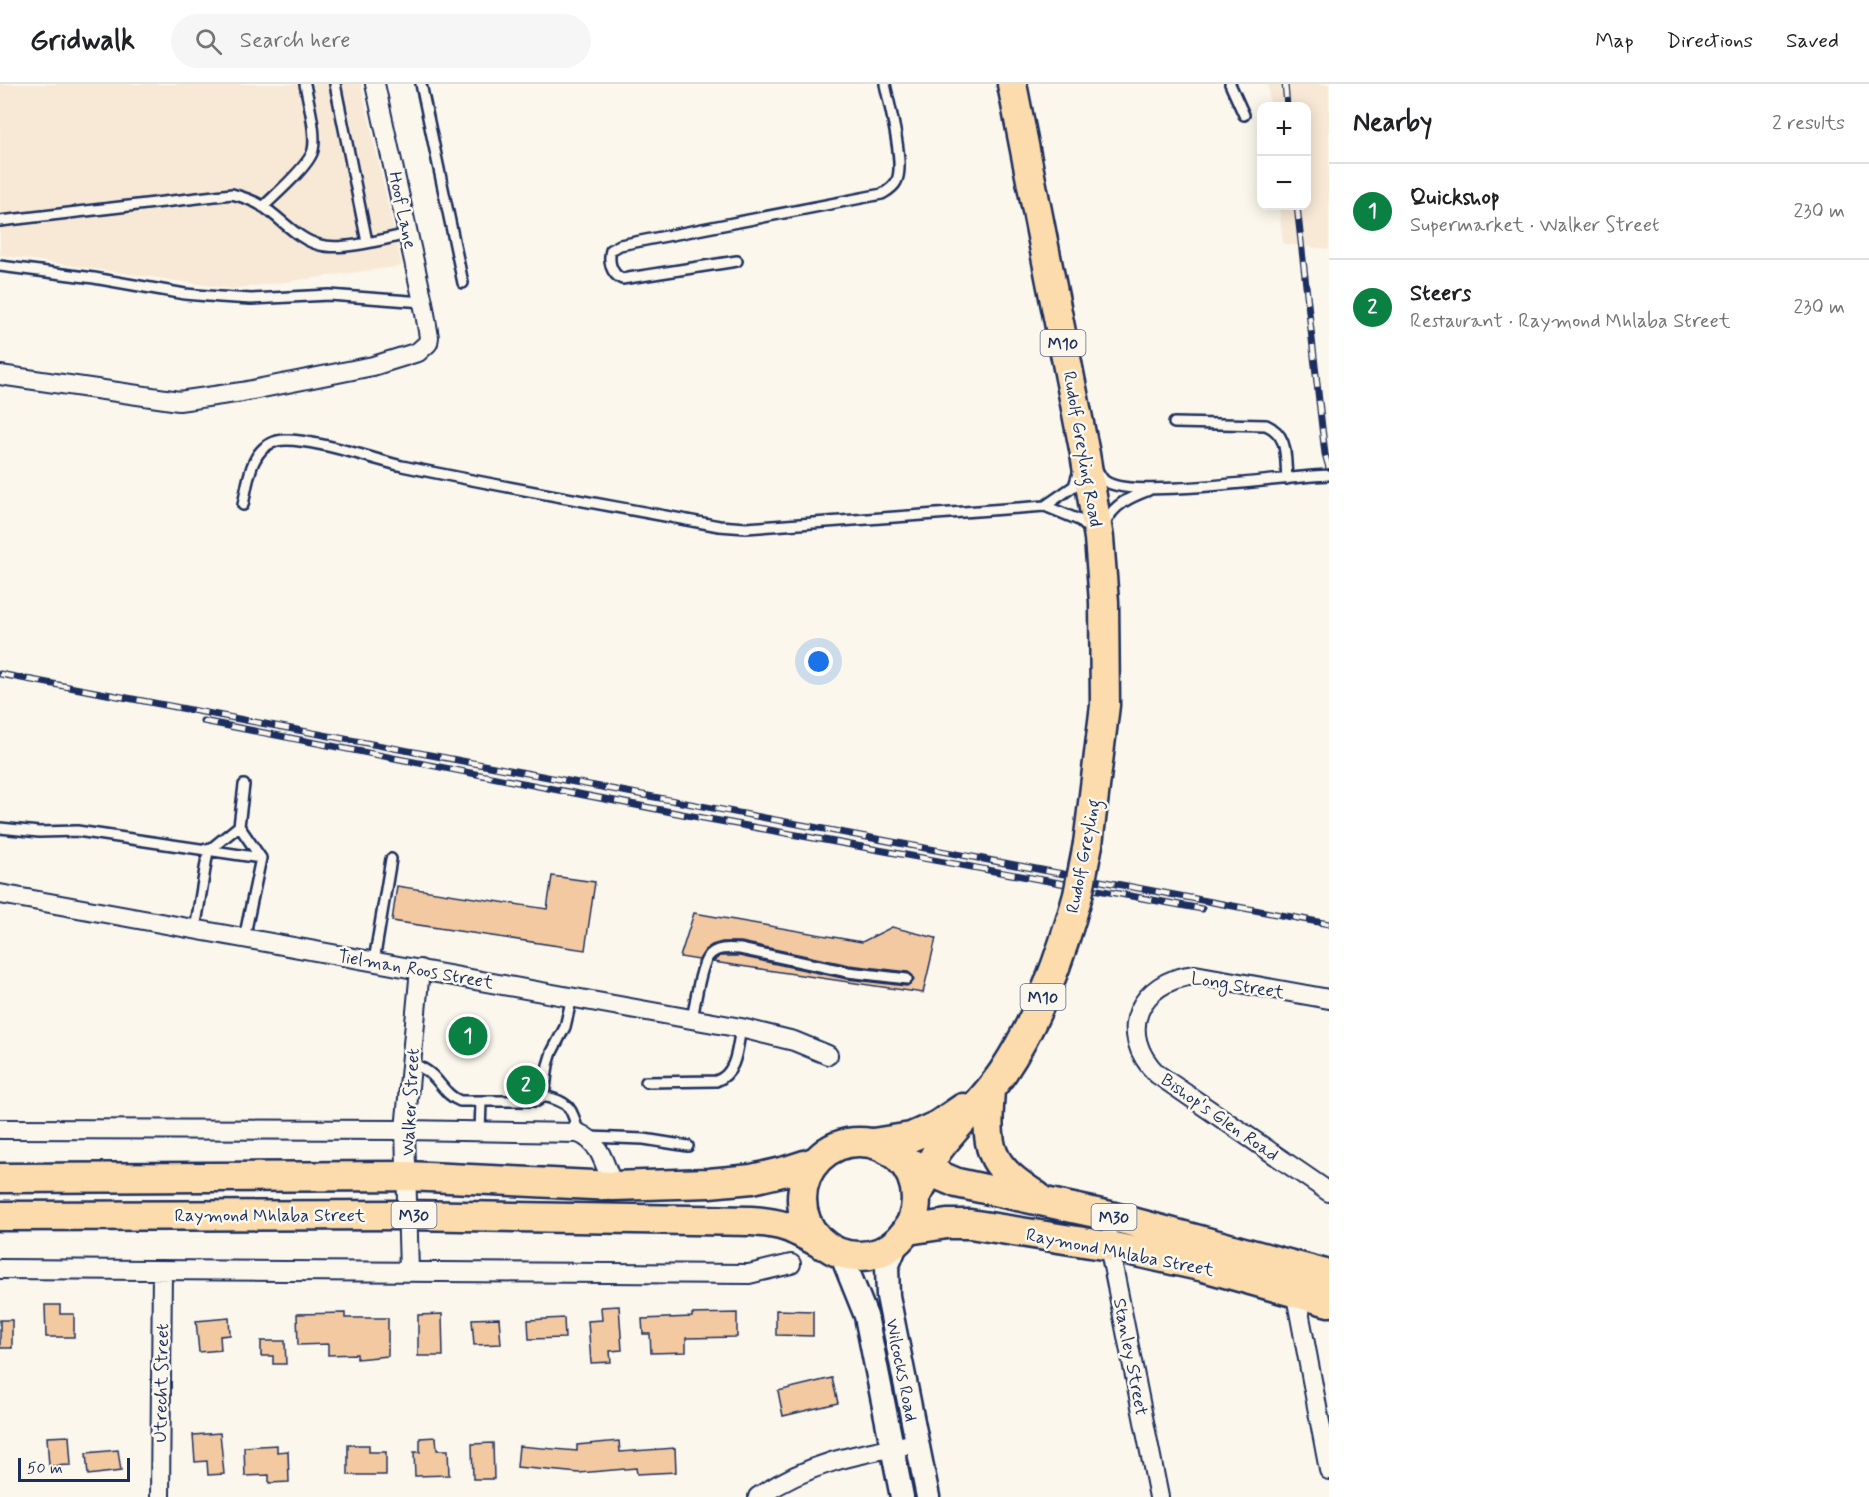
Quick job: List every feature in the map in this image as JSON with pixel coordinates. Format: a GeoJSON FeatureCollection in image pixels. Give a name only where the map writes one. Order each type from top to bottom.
{"type":"FeatureCollection","features":[{"type":"Feature","properties":{"kind":"main road","name":"Rudolf Greyling Road"},"geometry":{"type":"LineString","coordinates":[[1012,84],[1085,454],[1099,538],[1104,602]]}},
{"type":"Feature","properties":{"kind":"main road","name":"Rudolf Greyling"},"geometry":{"type":"LineString","coordinates":[[917,1197],[936,1152],[990,1090],[1023,1038],[1044,995],[1064,945],[1078,895],[1088,844],[1105,705],[1104,602]]}},
{"type":"Feature","properties":{"kind":"main road","name":"Rudolf Greyling"},"geometry":{"type":"LineString","coordinates":[[873,1143],[911,1137],[938,1125],[990,1090]]}},
{"type":"Feature","properties":{"kind":"main road"},"geometry":{"type":"LineString","coordinates":[[990,1090],[988,1135],[989,1145],[996,1160],[1006,1174],[1049,1204]]}},
{"type":"Feature","properties":{"kind":"main road","name":"Raymond Mhlaba Street"},"geometry":{"type":"LineString","coordinates":[[873,1143],[887,1149],[900,1159],[957,1183],[1110,1216],[1294,1279],[1329,1302]]}},
{"type":"Feature","properties":{"kind":"main road","name":"M30"},"geometry":{"type":"LineString","coordinates":[[0,1178],[407,1176],[614,1186],[709,1183],[752,1179],[786,1171],[814,1162],[826,1151],[841,1144],[873,1143]]}},
{"type":"Feature","properties":{"kind":"main road"},"geometry":{"type":"LineString","coordinates":[[900,1159],[910,1172],[917,1197],[915,1214],[902,1237]]}},
{"type":"Feature","properties":{"kind":"main road"},"geometry":{"type":"LineString","coordinates":[[814,1162],[805,1178],[801,1196],[803,1215],[811,1231],[832,1250]]}},
{"type":"Feature","properties":{"kind":"main road","name":"Raymond Mhlaba Street"},"geometry":{"type":"LineString","coordinates":[[0,1216],[407,1215],[772,1222],[790,1227],[832,1250],[860,1257],[880,1254],[902,1237],[947,1224],[970,1224],[1109,1246],[1204,1267],[1294,1279],[1329,1275]]}},
{"type":"Feature","properties":{"kind":"street","name":"Hoof Lane"},"geometry":{"type":"LineString","coordinates":[[0,375],[170,400],[188,400],[327,376],[373,366],[418,352],[428,343],[429,337],[375,84]]}},
{"type":"Feature","properties":{"kind":"street","name":"Tielman Roos Street"},"geometry":{"type":"LineString","coordinates":[[0,894],[741,1028],[794,1041],[828,1055]]}},
{"type":"Feature","properties":{"kind":"street","name":"Walker Street"},"geometry":{"type":"LineString","coordinates":[[410,1271],[405,1130],[420,969]]}},
{"type":"Feature","properties":{"kind":"street","name":"Long Street"},"geometry":{"type":"LineString","coordinates":[[1152,992],[1180,977],[1195,975],[1329,999]]}},
{"type":"Feature","properties":{"kind":"street","name":"Bishop's Glen Road"},"geometry":{"type":"LineString","coordinates":[[1152,992],[1143,1003],[1135,1033],[1138,1048],[1145,1062],[1157,1074],[1329,1192]]}},
{"type":"Feature","properties":{"kind":"street"},"geometry":{"type":"LineString","coordinates":[[0,1129],[405,1130],[583,1135],[596,1145],[614,1186]]}},
{"type":"Feature","properties":{"kind":"street","name":"Stanley Street"},"geometry":{"type":"LineString","coordinates":[[1110,1216],[1109,1246],[1159,1497]]}},
{"type":"Feature","properties":{"kind":"street","name":"Wilcocks Road"},"geometry":{"type":"LineString","coordinates":[[902,1237],[887,1267],[888,1296],[928,1497]]}},
{"type":"Feature","properties":{"kind":"street","name":"Wilcocks Road"},"geometry":{"type":"LineString","coordinates":[[832,1250],[866,1316],[902,1497]]}},
{"type":"Feature","properties":{"kind":"street"},"geometry":{"type":"LineString","coordinates":[[0,1269],[749,1274],[791,1264]]}},
{"type":"Feature","properties":{"kind":"street","name":"Utrecht Street"},"geometry":{"type":"LineString","coordinates":[[160,1497],[162,1270]]}},
{"type":"Feature","properties":{"kind":"street"},"geometry":{"type":"LineString","coordinates":[[1294,1279],[1329,1470]]}},
{"type":"Feature","properties":{"kind":"street"},"geometry":{"type":"LineString","coordinates":[[758,1497],[792,1476],[824,1463],[917,1443]]}},
{"type":"Feature","properties":{"kind":"lane"},"geometry":{"type":"LineString","coordinates":[[263,207],[309,160],[314,150],[305,84]]}},
{"type":"Feature","properties":{"kind":"lane"},"geometry":{"type":"LineString","coordinates":[[335,84],[367,242]]}},
{"type":"Feature","properties":{"kind":"lane"},"geometry":{"type":"LineString","coordinates":[[421,84],[463,283]]}},
{"type":"Feature","properties":{"kind":"lane"},"geometry":{"type":"LineString","coordinates":[[736,261],[622,279],[612,271],[609,256],[611,250],[620,245],[882,194],[897,182],[900,172],[900,159],[885,84]]}},
{"type":"Feature","properties":{"kind":"lane"},"geometry":{"type":"LineString","coordinates":[[1230,84],[1244,116]]}},
{"type":"Feature","properties":{"kind":"lane"},"geometry":{"type":"LineString","coordinates":[[0,221],[232,194],[247,198],[263,207],[308,240],[319,245],[333,248],[408,234]]}},
{"type":"Feature","properties":{"kind":"lane"},"geometry":{"type":"LineString","coordinates":[[0,266],[94,278],[185,294],[220,297],[251,299],[328,295],[423,302]]}},
{"type":"Feature","properties":{"kind":"lane"},"geometry":{"type":"LineString","coordinates":[[1174,423],[1266,425],[1274,428],[1284,442],[1287,478]]}},
{"type":"Feature","properties":{"kind":"lane"},"geometry":{"type":"LineString","coordinates":[[243,505],[253,464],[259,451],[279,440],[313,443],[400,465],[719,526],[737,527],[1045,506],[1079,519],[1099,538],[1108,516],[1126,498],[1149,490]]}},
{"type":"Feature","properties":{"kind":"lane"},"geometry":{"type":"LineString","coordinates":[[1085,454],[1105,481],[1118,486],[1149,490],[1327,475],[1329,485]]}},
{"type":"Feature","properties":{"kind":"lane"},"geometry":{"type":"LineString","coordinates":[[1045,506],[1074,486],[1085,454]]}},
{"type":"Feature","properties":{"kind":"lane"},"geometry":{"type":"LineString","coordinates":[[244,785],[239,826],[261,858],[244,939]]}},
{"type":"Feature","properties":{"kind":"lane"},"geometry":{"type":"LineString","coordinates":[[195,930],[208,851],[239,826]]}},
{"type":"Feature","properties":{"kind":"lane"},"geometry":{"type":"LineString","coordinates":[[0,828],[39,832],[77,831],[261,858]]}},
{"type":"Feature","properties":{"kind":"lane"},"geometry":{"type":"LineString","coordinates":[[374,961],[391,859]]}},
{"type":"Feature","properties":{"kind":"lane"},"geometry":{"type":"LineString","coordinates":[[692,1019],[708,956],[726,948],[848,972],[907,979]]}},
{"type":"Feature","properties":{"kind":"lane"},"geometry":{"type":"LineString","coordinates":[[411,1062],[433,1076],[450,1097],[460,1101],[537,1101],[544,1096],[548,1065],[565,1027],[572,997]]}},
{"type":"Feature","properties":{"kind":"lane"},"geometry":{"type":"LineString","coordinates":[[645,1082],[723,1079],[734,1064],[741,1028]]}},
{"type":"Feature","properties":{"kind":"lane"},"geometry":{"type":"LineString","coordinates":[[544,1096],[562,1101],[569,1107],[583,1135],[644,1139],[688,1146]]}},
{"type":"Feature","properties":{"kind":"lane"},"geometry":{"type":"LineString","coordinates":[[480,1102],[480,1132]]}},
{"type":"Feature","properties":{"kind":"shaded area"},"geometry":{"type":"Polygon","coordinates":[[[0,84],[361,84],[402,266],[232,289],[0,255],[0,84]]]}},
{"type":"Feature","properties":{"kind":"shaded area"},"geometry":{"type":"Polygon","coordinates":[[[1268,84],[1329,84],[1329,249],[1283,244],[1279,210],[1311,210],[1311,102],[1270,102],[1268,84]]]}},
{"type":"Feature","properties":{"kind":"building"},"geometry":{"type":"Polygon","coordinates":[[[552,876],[595,882],[585,950],[392,921],[397,886],[547,909],[552,876]]]}},
{"type":"Feature","properties":{"kind":"building"},"geometry":{"type":"Polygon","coordinates":[[[694,913],[862,942],[892,927],[936,938],[923,993],[713,962],[720,956],[739,956],[847,979],[906,986],[914,980],[908,972],[849,965],[741,942],[722,942],[712,945],[706,949],[699,960],[680,957],[694,913]]]}},
{"type":"Feature","properties":{"kind":"building"},"geometry":{"type":"Polygon","coordinates":[[[45,1305],[60,1305],[60,1314],[74,1314],[74,1337],[46,1337],[45,1305]]]}},
{"type":"Feature","properties":{"kind":"building"},"geometry":{"type":"Polygon","coordinates":[[[619,1306],[622,1350],[610,1351],[611,1362],[591,1363],[588,1321],[602,1320],[601,1307],[619,1306]]]}},
{"type":"Feature","properties":{"kind":"building"},"geometry":{"type":"Polygon","coordinates":[[[776,1310],[813,1311],[813,1336],[776,1335],[776,1310]]]}},
{"type":"Feature","properties":{"kind":"building"},"geometry":{"type":"Polygon","coordinates":[[[345,1313],[345,1318],[388,1318],[388,1356],[357,1359],[357,1354],[328,1355],[328,1344],[298,1345],[297,1314],[345,1313]]]}},
{"type":"Feature","properties":{"kind":"building"},"geometry":{"type":"Polygon","coordinates":[[[737,1313],[737,1337],[686,1338],[686,1352],[651,1353],[650,1334],[643,1334],[642,1319],[692,1317],[692,1314],[737,1313]]]}},
{"type":"Feature","properties":{"kind":"building"},"geometry":{"type":"Polygon","coordinates":[[[442,1314],[443,1356],[418,1356],[418,1315],[442,1314]]]}},
{"type":"Feature","properties":{"kind":"building"},"geometry":{"type":"Polygon","coordinates":[[[229,1318],[230,1335],[220,1336],[221,1350],[199,1352],[196,1321],[229,1318]]]}},
{"type":"Feature","properties":{"kind":"building"},"geometry":{"type":"Polygon","coordinates":[[[499,1318],[501,1344],[474,1345],[472,1319],[499,1318]]]}},
{"type":"Feature","properties":{"kind":"building"},"geometry":{"type":"Polygon","coordinates":[[[564,1318],[565,1338],[529,1339],[528,1320],[564,1318]]]}},
{"type":"Feature","properties":{"kind":"building"},"geometry":{"type":"Polygon","coordinates":[[[0,1320],[12,1320],[12,1348],[0,1348],[0,1320]]]}},
{"type":"Feature","properties":{"kind":"building"},"geometry":{"type":"Polygon","coordinates":[[[261,1341],[285,1341],[286,1364],[273,1364],[273,1356],[261,1356],[261,1341]]]}},
{"type":"Feature","properties":{"kind":"building"},"geometry":{"type":"Polygon","coordinates":[[[832,1378],[838,1403],[783,1416],[778,1391],[832,1378]]]}},
{"type":"Feature","properties":{"kind":"building"},"geometry":{"type":"Polygon","coordinates":[[[220,1433],[224,1474],[208,1475],[207,1461],[195,1462],[193,1435],[220,1433]]]}},
{"type":"Feature","properties":{"kind":"building"},"geometry":{"type":"Polygon","coordinates":[[[69,1436],[71,1465],[49,1466],[47,1437],[69,1436]]]}},
{"type":"Feature","properties":{"kind":"building"},"geometry":{"type":"Polygon","coordinates":[[[436,1437],[437,1450],[448,1450],[449,1475],[415,1476],[414,1452],[420,1452],[420,1438],[436,1437]]]}},
{"type":"Feature","properties":{"kind":"building"},"geometry":{"type":"Polygon","coordinates":[[[619,1441],[620,1452],[675,1448],[676,1472],[637,1474],[636,1468],[579,1473],[517,1467],[519,1446],[577,1451],[577,1445],[619,1441]]]}},
{"type":"Feature","properties":{"kind":"building"},"geometry":{"type":"Polygon","coordinates":[[[493,1443],[494,1479],[473,1479],[472,1444],[493,1443]]]}},
{"type":"Feature","properties":{"kind":"building"},"geometry":{"type":"Polygon","coordinates":[[[277,1445],[277,1452],[288,1451],[289,1482],[269,1483],[269,1475],[245,1476],[244,1447],[277,1445]]]}},
{"type":"Feature","properties":{"kind":"building"},"geometry":{"type":"Polygon","coordinates":[[[348,1445],[369,1445],[369,1452],[386,1452],[386,1475],[348,1475],[348,1445]]]}},
{"type":"Feature","properties":{"kind":"building"},"geometry":{"type":"Polygon","coordinates":[[[118,1450],[121,1471],[88,1475],[86,1453],[118,1450]]]}},
{"type":"Feature","properties":{"kind":"railway"},"geometry":{"type":"LineString","coordinates":[[1285,84],[1287,102]]}},
{"type":"Feature","properties":{"kind":"railway"},"geometry":{"type":"LineString","coordinates":[[1297,210],[1325,454],[1329,468]]}},
{"type":"Feature","properties":{"kind":"railway"},"geometry":{"type":"LineString","coordinates":[[0,674],[1329,924]]}},
{"type":"Feature","properties":{"kind":"railway"},"geometry":{"type":"LineString","coordinates":[[203,721],[687,815],[1202,909]]}},
{"type":"Feature","properties":{"kind":"place","name":"Quickshop"},"geometry":{"type":"Point","coordinates":[468,1036]}},
{"type":"Feature","properties":{"kind":"place","name":"Steers"},"geometry":{"type":"Point","coordinates":[526,1085]}}]}
